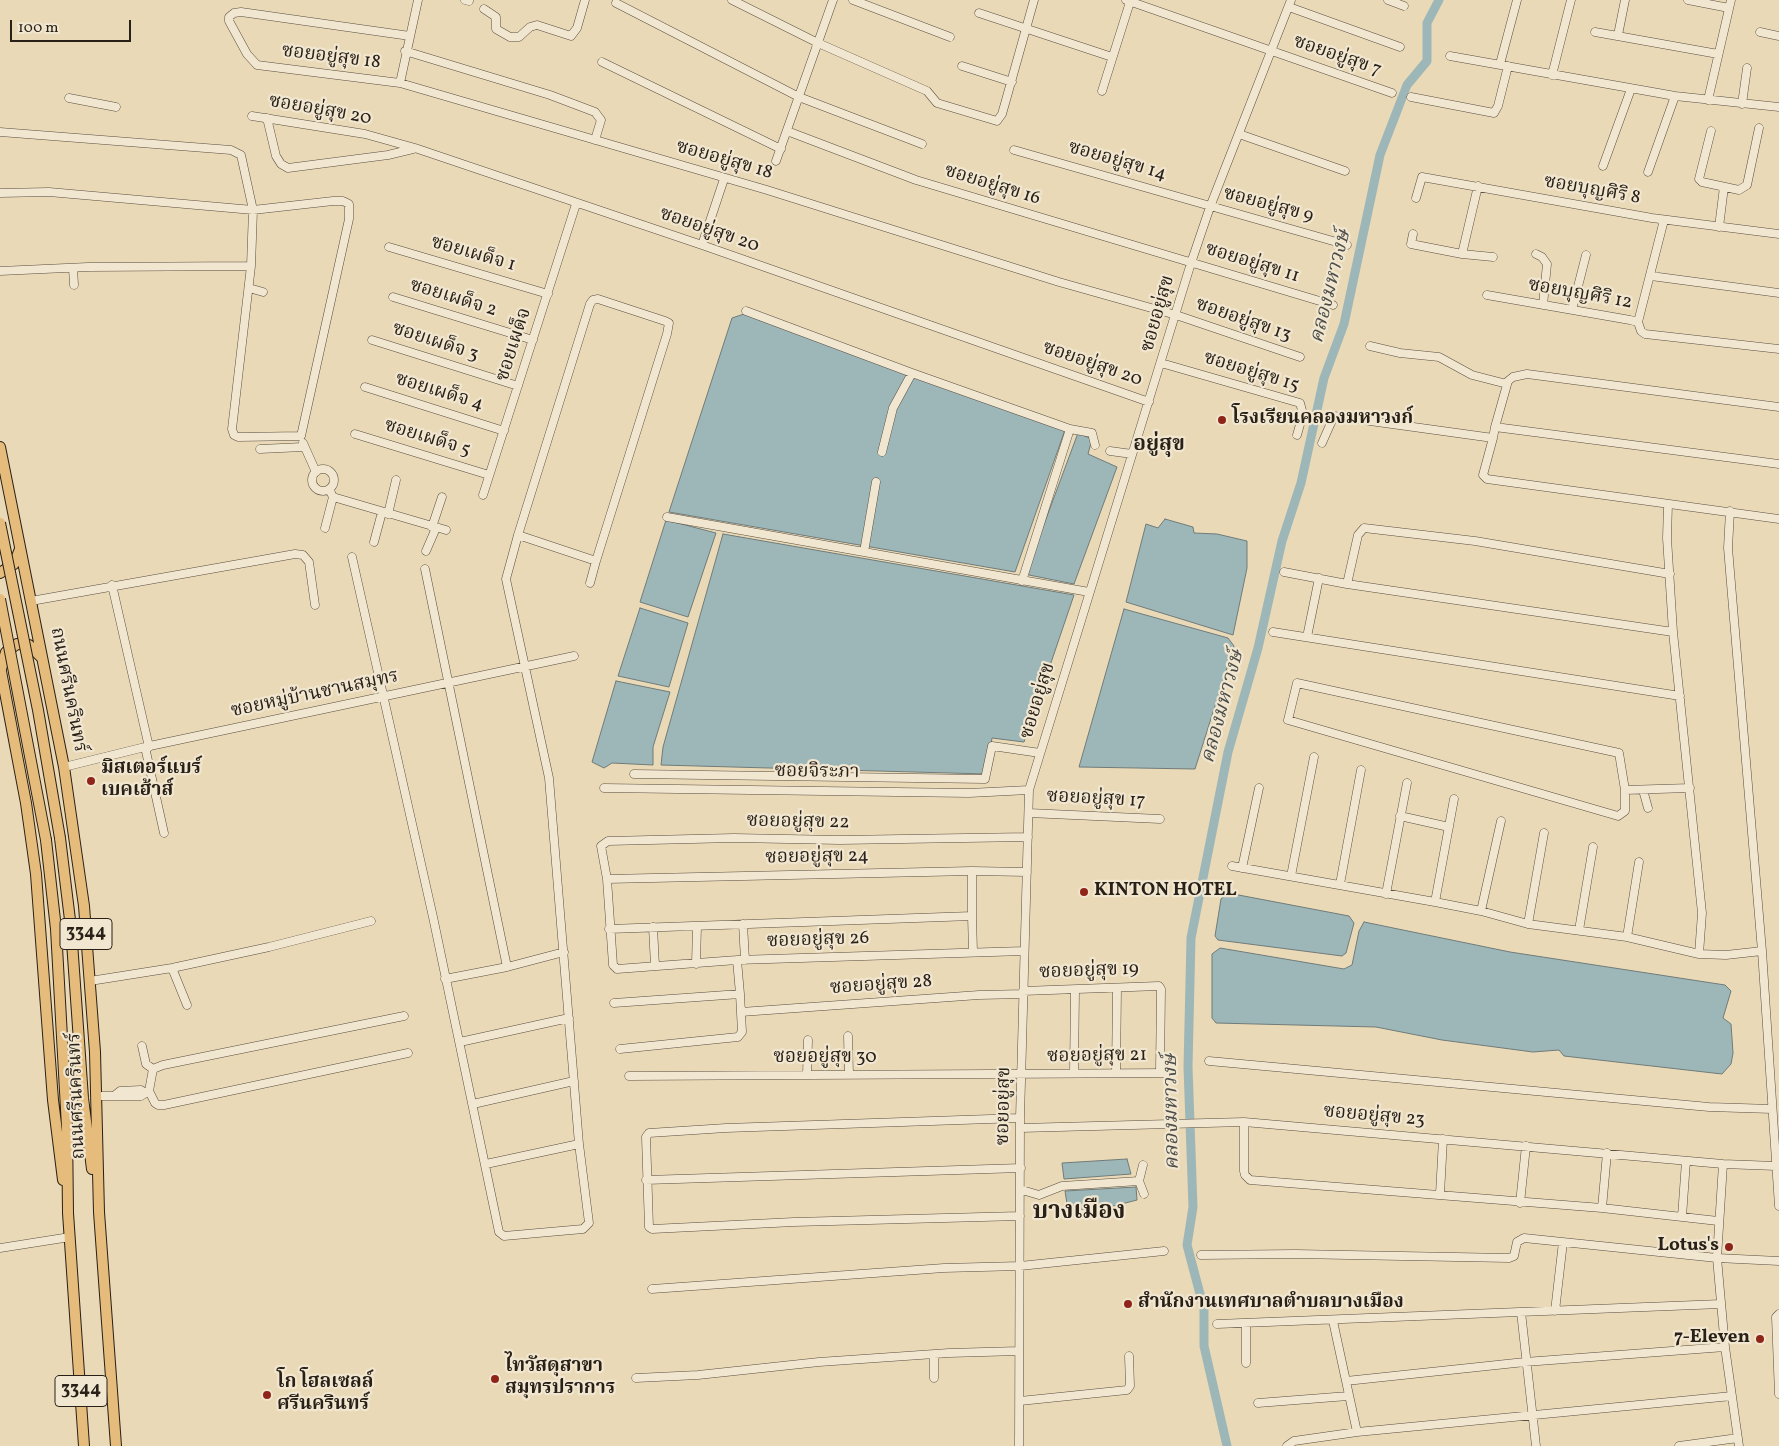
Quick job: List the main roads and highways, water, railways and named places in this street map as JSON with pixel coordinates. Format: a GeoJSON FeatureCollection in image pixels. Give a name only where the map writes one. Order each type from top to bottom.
{"type":"FeatureCollection","features":[{"type":"Feature","properties":{"kind":"main road","name":"ถนนศรีนครินทร์"},"geometry":{"type":"LineString","coordinates":[[0,447],[64,767],[77,845],[90,981],[96,1096],[99,1212],[116,1446]]}},
{"type":"Feature","properties":{"kind":"main road","name":"ถนนศรีนครินทร์"},"geometry":{"type":"LineString","coordinates":[[0,523],[38,710],[60,838],[71,928],[84,1108],[99,1212]]}},
{"type":"Feature","properties":{"kind":"main road"},"geometry":{"type":"LineString","coordinates":[[0,573],[14,564],[20,548]]}},
{"type":"Feature","properties":{"kind":"main road","name":"ถนนศรีนครินทร์"},"geometry":{"type":"LineString","coordinates":[[0,598],[46,840],[56,929],[68,1127],[68,1214]]}},
{"type":"Feature","properties":{"kind":"main road"},"geometry":{"type":"LineString","coordinates":[[0,667],[5,654],[16,644],[29,645],[43,659]]}},
{"type":"Feature","properties":{"kind":"main road","name":"ถนนศรีนครินทร์"},"geometry":{"type":"LineString","coordinates":[[0,667],[26,803],[36,874],[53,1100],[70,1237],[84,1446]]}},
{"type":"Feature","properties":{"kind":"water"},"geometry":{"type":"Polygon","coordinates":[[[744,314],[1066,427],[1015,572],[669,512],[732,318],[744,314]]]}},
{"type":"Feature","properties":{"kind":"water"},"geometry":{"type":"Polygon","coordinates":[[[1078,433],[1092,439],[1088,454],[1117,467],[1074,584],[1029,575],[1027,570],[1078,433]]]}},
{"type":"Feature","properties":{"kind":"water"},"geometry":{"type":"Polygon","coordinates":[[[1165,519],[1193,527],[1194,533],[1217,534],[1247,541],[1247,568],[1233,635],[1126,602],[1146,524],[1158,528],[1165,519]]]}},
{"type":"Feature","properties":{"kind":"water"},"geometry":{"type":"Polygon","coordinates":[[[666,520],[716,533],[688,617],[640,602],[666,520]]]}},
{"type":"Feature","properties":{"kind":"water"},"geometry":{"type":"Polygon","coordinates":[[[723,534],[1074,595],[1024,742],[992,738],[986,774],[661,765],[663,747],[723,534]]]}},
{"type":"Feature","properties":{"kind":"water"},"geometry":{"type":"Polygon","coordinates":[[[640,608],[688,623],[669,687],[618,676],[640,608]]]}},
{"type":"Feature","properties":{"kind":"water"},"geometry":{"type":"Polygon","coordinates":[[[1124,609],[1228,638],[1234,646],[1195,769],[1079,767],[1124,609]]]}},
{"type":"Feature","properties":{"kind":"water"},"geometry":{"type":"Polygon","coordinates":[[[616,681],[670,692],[653,747],[653,765],[612,763],[604,768],[592,762],[616,681]]]}},
{"type":"Feature","properties":{"kind":"water"},"geometry":{"type":"Polygon","coordinates":[[[1228,893],[1349,916],[1354,923],[1346,953],[1342,956],[1218,940],[1215,936],[1221,899],[1228,893]]]}},
{"type":"Feature","properties":{"kind":"water"},"geometry":{"type":"Polygon","coordinates":[[[1364,922],[1510,952],[1725,985],[1731,991],[1723,1018],[1731,1024],[1733,1053],[1731,1064],[1722,1074],[1564,1056],[1559,1050],[1533,1052],[1442,1040],[1376,1027],[1216,1023],[1212,1018],[1212,954],[1220,948],[1344,969],[1352,965],[1359,931],[1364,922]]]}},
{"type":"Feature","properties":{"kind":"water"},"geometry":{"type":"Polygon","coordinates":[[[1127,1159],[1131,1174],[1064,1179],[1062,1163],[1127,1159]]]}},
{"type":"Feature","properties":{"kind":"water"},"geometry":{"type":"Polygon","coordinates":[[[1136,1187],[1137,1200],[1106,1208],[1068,1210],[1065,1191],[1136,1187]]]}},
{"type":"Feature","properties":{"kind":"waterway","name":"คลองมหาวงษ์"},"geometry":{"type":"LineString","coordinates":[[1227,1446],[1204,1346],[1204,1309],[1187,1245],[1193,1207],[1188,1067],[1191,938],[1228,752],[1258,648],[1282,541],[1301,483],[1324,378],[1344,324],[1380,155],[1407,85],[1427,61],[1427,23],[1439,0]]}},
{"type":"Feature","properties":{"kind":"place","name":"โรงเรียนคลองมหาวงก์"},"geometry":{"type":"Point","coordinates":[1222,420]}},
{"type":"Feature","properties":{"kind":"place","name":"มิสเตอร์แบร์ เบคเฮ้าส์"},"geometry":{"type":"Point","coordinates":[91,781]}},
{"type":"Feature","properties":{"kind":"place","name":"KINTON HOTEL"},"geometry":{"type":"Point","coordinates":[1084,892]}},
{"type":"Feature","properties":{"kind":"place","name":"Lotus's"},"geometry":{"type":"Point","coordinates":[1729,1247]}},
{"type":"Feature","properties":{"kind":"place","name":"สำนักงานเทศบาลตำบลบางเมือง"},"geometry":{"type":"Point","coordinates":[1128,1304]}},
{"type":"Feature","properties":{"kind":"place","name":"7-Eleven"},"geometry":{"type":"Point","coordinates":[1760,1339]}},
{"type":"Feature","properties":{"kind":"place","name":"ไทวัสดุสาขา สมุทรปราการ"},"geometry":{"type":"Point","coordinates":[495,1379]}},
{"type":"Feature","properties":{"kind":"place","name":"โก โฮลเซลล์ ศรีนครินทร์"},"geometry":{"type":"Point","coordinates":[267,1395]}},
{"type":"Feature","properties":{"kind":"district","name":"อยู่สุข"},"geometry":{"type":"Point","coordinates":[1159,446]}},
{"type":"Feature","properties":{"kind":"district","name":"บางเมือง"},"geometry":{"type":"Point","coordinates":[1079,1214]}}]}
